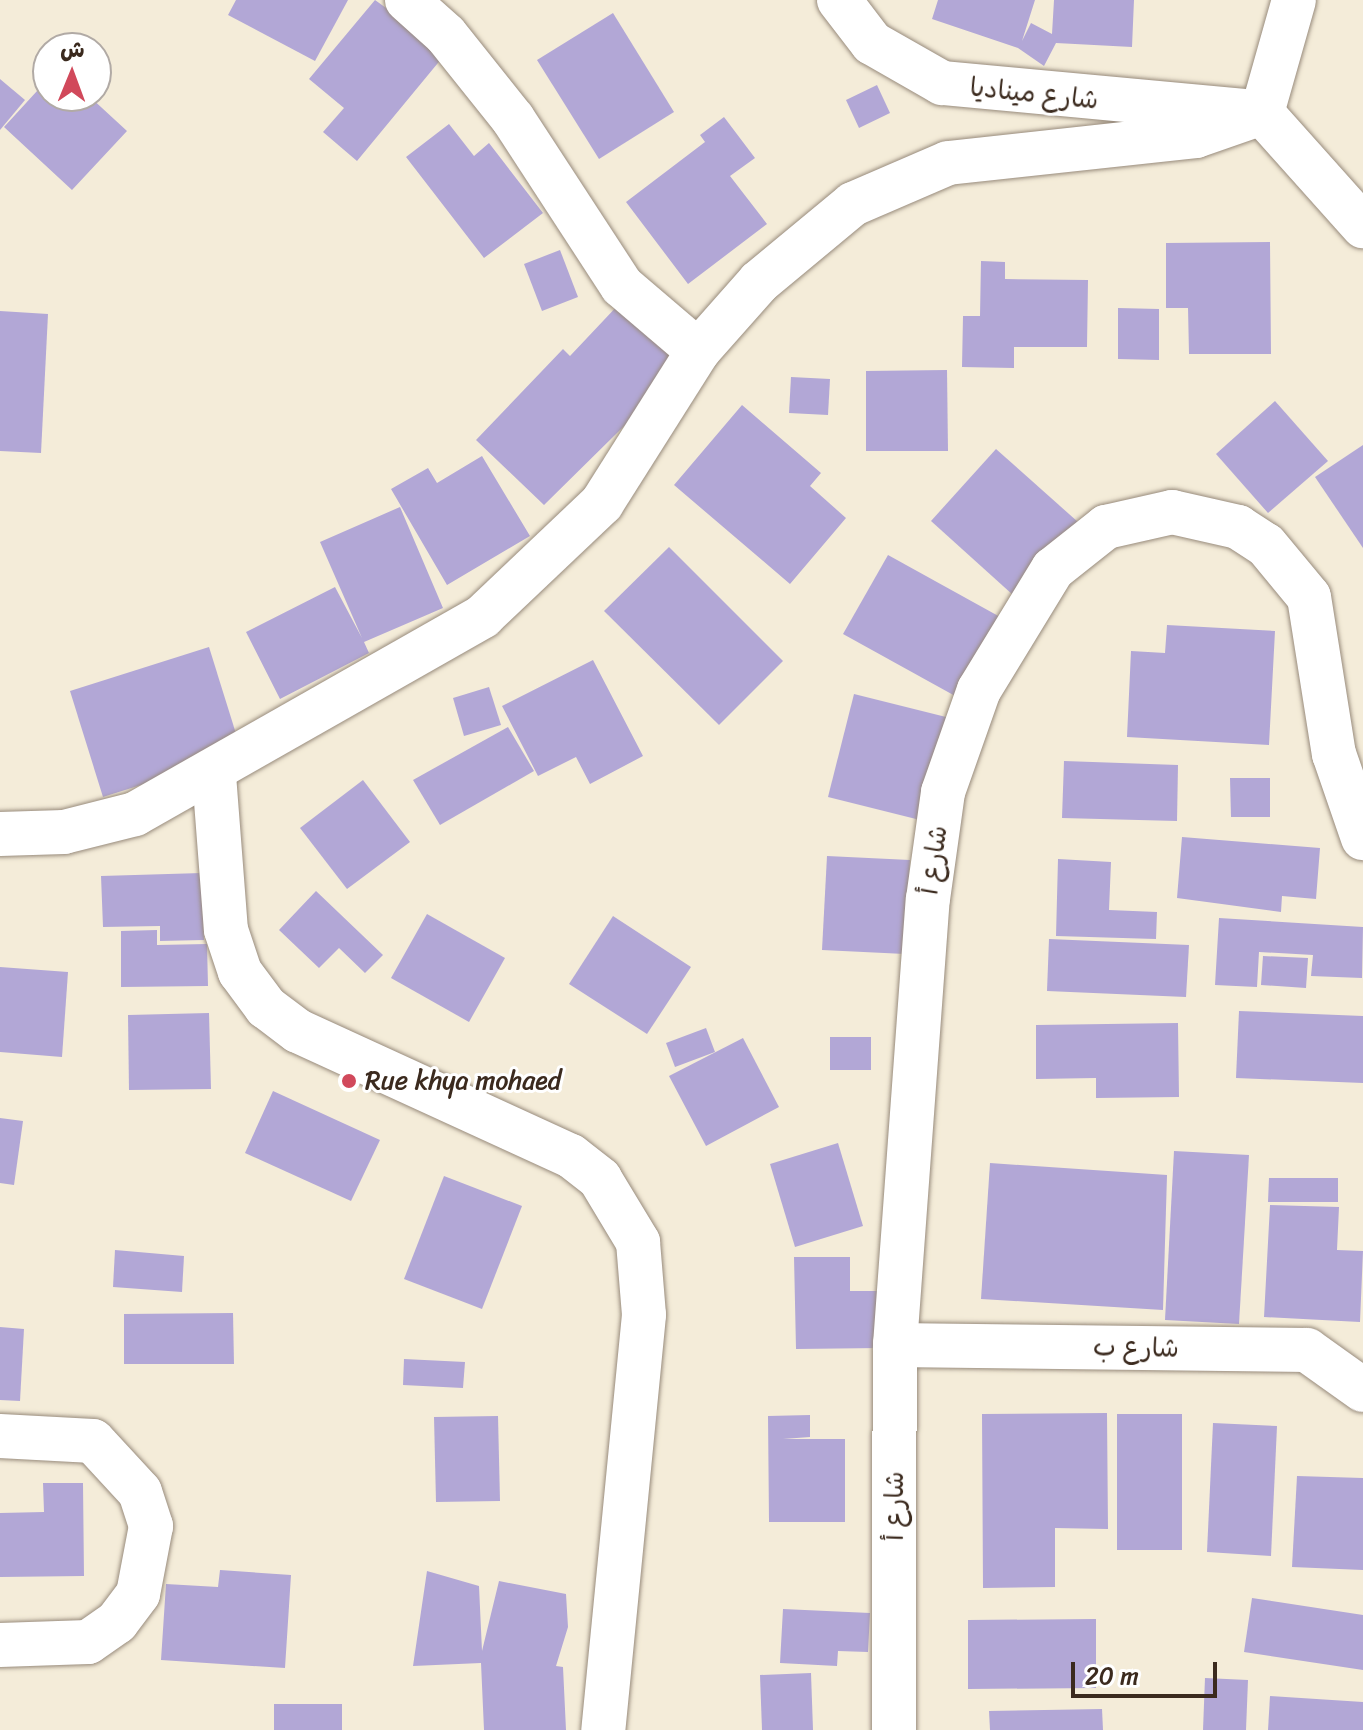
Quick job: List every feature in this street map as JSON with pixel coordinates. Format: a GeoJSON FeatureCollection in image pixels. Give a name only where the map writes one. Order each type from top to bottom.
{"type":"FeatureCollection","features":[{"type":"Feature","properties":{"kind":"street"},"geometry":{"type":"LineString","coordinates":[[407,0],[513,119],[622,286],[698,351]]}},
{"type":"Feature","properties":{"kind":"street","name":"شارع ميناديا"},"geometry":{"type":"LineString","coordinates":[[839,0],[872,43],[942,83],[1262,113]]}},
{"type":"Feature","properties":{"kind":"street"},"geometry":{"type":"LineString","coordinates":[[1262,113],[1294,0]]}},
{"type":"Feature","properties":{"kind":"street"},"geometry":{"type":"LineString","coordinates":[[0,834],[64,832],[135,814],[214,775],[483,616],[602,503],[698,351],[809,236],[898,180],[948,163],[1196,136],[1262,113]]}},
{"type":"Feature","properties":{"kind":"street"},"geometry":{"type":"LineString","coordinates":[[1262,113],[1363,226]]}},
{"type":"Feature","properties":{"kind":"street","name":"شارع أ"},"geometry":{"type":"LineString","coordinates":[[894,1730],[895,1345],[928,899],[943,792],[979,690],[1053,569],[1106,527],[1172,512],[1238,527],[1266,545],[1309,597],[1334,754],[1363,838]]}},
{"type":"Feature","properties":{"kind":"street"},"geometry":{"type":"LineString","coordinates":[[214,775],[226,930],[240,972],[266,1007],[298,1031],[571,1156],[600,1179],[638,1242],[644,1315],[603,1730]]}},
{"type":"Feature","properties":{"kind":"street","name":"شارع ب"},"geometry":{"type":"LineString","coordinates":[[895,1345],[1307,1350],[1363,1390]]}},
{"type":"Feature","properties":{"kind":"street"},"geometry":{"type":"LineString","coordinates":[[0,1436],[93,1441],[134,1482],[151,1526],[146,1571],[117,1622],[88,1642],[0,1645]]}},
{"type":"Feature","properties":{"kind":"building"},"geometry":{"type":"Polygon","coordinates":[[[236,0],[348,0],[315,61],[228,15],[236,0]]]}},
{"type":"Feature","properties":{"kind":"building"},"geometry":{"type":"Polygon","coordinates":[[[375,0],[447,52],[357,161],[323,132],[344,108],[309,79],[375,0]]]}},
{"type":"Feature","properties":{"kind":"building"},"geometry":{"type":"Polygon","coordinates":[[[938,0],[1035,0],[1022,41],[1031,23],[1052,34],[1054,0],[1134,0],[1132,47],[1056,43],[1044,66],[1018,48],[932,19],[938,0]]]}},
{"type":"Feature","properties":{"kind":"building"},"geometry":{"type":"Polygon","coordinates":[[[613,13],[674,112],[599,159],[537,60],[613,13]]]}},
{"type":"Feature","properties":{"kind":"building"},"geometry":{"type":"Polygon","coordinates":[[[0,79],[25,100],[0,130],[0,79]]]}},
{"type":"Feature","properties":{"kind":"building"},"geometry":{"type":"Polygon","coordinates":[[[877,85],[890,113],[859,128],[846,100],[877,85]]]}},
{"type":"Feature","properties":{"kind":"building"},"geometry":{"type":"Polygon","coordinates":[[[32,96],[32,112],[106,112],[127,131],[72,190],[4,127],[32,96]]]}},
{"type":"Feature","properties":{"kind":"building"},"geometry":{"type":"Polygon","coordinates":[[[724,117],[755,158],[730,176],[767,224],[688,284],[626,202],[705,142],[700,135],[724,117]]]}},
{"type":"Feature","properties":{"kind":"building"},"geometry":{"type":"Polygon","coordinates":[[[449,124],[474,156],[489,143],[543,213],[484,258],[406,157],[449,124]]]}},
{"type":"Feature","properties":{"kind":"building"},"geometry":{"type":"Polygon","coordinates":[[[1270,242],[1271,354],[1189,354],[1188,308],[1166,308],[1166,243],[1270,242]]]}},
{"type":"Feature","properties":{"kind":"building"},"geometry":{"type":"Polygon","coordinates":[[[560,250],[578,297],[542,311],[524,264],[560,250]]]}},
{"type":"Feature","properties":{"kind":"building"},"geometry":{"type":"Polygon","coordinates":[[[981,261],[1005,262],[1005,279],[1088,280],[1087,347],[1014,347],[1014,368],[962,367],[963,316],[980,316],[981,261]]]}},
{"type":"Feature","properties":{"kind":"building"},"geometry":{"type":"Polygon","coordinates":[[[620,303],[686,365],[544,505],[476,440],[563,349],[570,356],[620,303]]]}},
{"type":"Feature","properties":{"kind":"building"},"geometry":{"type":"Polygon","coordinates":[[[1118,308],[1159,309],[1159,360],[1118,359],[1118,308]]]}},
{"type":"Feature","properties":{"kind":"building"},"geometry":{"type":"Polygon","coordinates":[[[0,311],[48,314],[41,453],[0,451],[0,311]]]}},
{"type":"Feature","properties":{"kind":"building"},"geometry":{"type":"Polygon","coordinates":[[[947,370],[948,451],[866,451],[866,371],[947,370]]]}},
{"type":"Feature","properties":{"kind":"building"},"geometry":{"type":"Polygon","coordinates":[[[791,377],[830,379],[828,415],[789,413],[791,377]]]}},
{"type":"Feature","properties":{"kind":"building"},"geometry":{"type":"Polygon","coordinates":[[[1275,401],[1328,461],[1268,513],[1216,454],[1275,401]]]}},
{"type":"Feature","properties":{"kind":"building"},"geometry":{"type":"Polygon","coordinates":[[[742,405],[821,473],[810,486],[846,518],[790,584],[674,485],[742,405]]]}},
{"type":"Feature","properties":{"kind":"building"},"geometry":{"type":"Polygon","coordinates":[[[1363,445],[1363,548],[1315,477],[1363,445]]]}},
{"type":"Feature","properties":{"kind":"building"},"geometry":{"type":"Polygon","coordinates":[[[996,449],[1078,522],[1013,595],[931,521],[996,449]]]}},
{"type":"Feature","properties":{"kind":"building"},"geometry":{"type":"Polygon","coordinates":[[[482,456],[530,536],[447,585],[391,489],[428,468],[437,483],[482,456]]]}},
{"type":"Feature","properties":{"kind":"building"},"geometry":{"type":"Polygon","coordinates":[[[400,507],[443,608],[364,642],[369,653],[280,699],[246,632],[335,587],[362,638],[320,542],[400,507]]]}},
{"type":"Feature","properties":{"kind":"building"},"geometry":{"type":"Polygon","coordinates":[[[669,547],[783,661],[719,725],[604,611],[669,547]]]}},
{"type":"Feature","properties":{"kind":"building"},"geometry":{"type":"Polygon","coordinates":[[[888,555],[1011,623],[966,702],[843,634],[888,555]]]}},
{"type":"Feature","properties":{"kind":"building"},"geometry":{"type":"Polygon","coordinates":[[[1167,625],[1275,631],[1269,745],[1127,737],[1131,651],[1165,653],[1167,625]]]}},
{"type":"Feature","properties":{"kind":"building"},"geometry":{"type":"Polygon","coordinates":[[[209,647],[242,753],[103,797],[70,691],[209,647]]]}},
{"type":"Feature","properties":{"kind":"building"},"geometry":{"type":"Polygon","coordinates":[[[593,660],[643,756],[590,784],[576,757],[538,776],[502,706],[593,660]]]}},
{"type":"Feature","properties":{"kind":"building"},"geometry":{"type":"Polygon","coordinates":[[[489,687],[501,725],[464,736],[453,698],[489,687]]]}},
{"type":"Feature","properties":{"kind":"building"},"geometry":{"type":"Polygon","coordinates":[[[854,694],[978,725],[952,828],[828,797],[854,694]]]}},
{"type":"Feature","properties":{"kind":"building"},"geometry":{"type":"Polygon","coordinates":[[[508,727],[534,771],[440,825],[413,780],[508,727]]]}},
{"type":"Feature","properties":{"kind":"building"},"geometry":{"type":"Polygon","coordinates":[[[1064,761],[1178,765],[1177,821],[1062,818],[1064,761]]]}},
{"type":"Feature","properties":{"kind":"building"},"geometry":{"type":"Polygon","coordinates":[[[1230,778],[1270,778],[1270,817],[1231,817],[1230,778]]]}},
{"type":"Feature","properties":{"kind":"building"},"geometry":{"type":"Polygon","coordinates":[[[363,780],[410,842],[347,889],[300,828],[363,780]]]}},
{"type":"Feature","properties":{"kind":"building"},"geometry":{"type":"Polygon","coordinates":[[[1182,837],[1320,848],[1316,899],[1282,896],[1281,912],[1177,898],[1182,837]]]}},
{"type":"Feature","properties":{"kind":"building"},"geometry":{"type":"Polygon","coordinates":[[[827,856],[910,860],[905,954],[822,950],[827,856]]]}},
{"type":"Feature","properties":{"kind":"building"},"geometry":{"type":"Polygon","coordinates":[[[1058,859],[1111,862],[1109,910],[1157,912],[1156,939],[1056,936],[1058,859]]]}},
{"type":"Feature","properties":{"kind":"building"},"geometry":{"type":"Polygon","coordinates":[[[202,873],[204,940],[160,941],[160,926],[103,927],[101,876],[202,873]]]}},
{"type":"Feature","properties":{"kind":"building"},"geometry":{"type":"Polygon","coordinates":[[[316,891],[383,955],[365,973],[339,948],[319,968],[279,930],[316,891]]]}},
{"type":"Feature","properties":{"kind":"building"},"geometry":{"type":"Polygon","coordinates":[[[427,914],[505,958],[469,1022],[391,978],[427,914]]]}},
{"type":"Feature","properties":{"kind":"building"},"geometry":{"type":"Polygon","coordinates":[[[613,916],[691,967],[647,1034],[569,984],[613,916]]]}},
{"type":"Feature","properties":{"kind":"building"},"geometry":{"type":"Polygon","coordinates":[[[1219,918],[1363,927],[1362,978],[1311,976],[1313,955],[1259,952],[1257,987],[1215,985],[1219,918]]]}},
{"type":"Feature","properties":{"kind":"building"},"geometry":{"type":"Polygon","coordinates":[[[157,930],[157,945],[207,944],[208,986],[121,987],[121,931],[157,930]]]}},
{"type":"Feature","properties":{"kind":"building"},"geometry":{"type":"Polygon","coordinates":[[[1049,939],[1189,945],[1186,997],[1047,991],[1049,939]]]}},
{"type":"Feature","properties":{"kind":"building"},"geometry":{"type":"Polygon","coordinates":[[[1263,956],[1308,958],[1306,988],[1261,985],[1263,956]]]}},
{"type":"Feature","properties":{"kind":"building"},"geometry":{"type":"Polygon","coordinates":[[[0,967],[68,972],[62,1057],[0,1052],[0,967]]]}},
{"type":"Feature","properties":{"kind":"building"},"geometry":{"type":"Polygon","coordinates":[[[1239,1011],[1363,1016],[1363,1083],[1236,1078],[1239,1011]]]}},
{"type":"Feature","properties":{"kind":"building"},"geometry":{"type":"Polygon","coordinates":[[[209,1013],[211,1089],[129,1090],[128,1015],[209,1013]]]}},
{"type":"Feature","properties":{"kind":"building"},"geometry":{"type":"Polygon","coordinates":[[[1178,1023],[1179,1097],[1096,1098],[1096,1078],[1036,1079],[1036,1025],[1178,1023]]]}},
{"type":"Feature","properties":{"kind":"building"},"geometry":{"type":"Polygon","coordinates":[[[706,1028],[715,1052],[675,1067],[666,1043],[706,1028]]]}},
{"type":"Feature","properties":{"kind":"building"},"geometry":{"type":"Polygon","coordinates":[[[830,1037],[871,1037],[871,1070],[830,1070],[830,1037]]]}},
{"type":"Feature","properties":{"kind":"building"},"geometry":{"type":"Polygon","coordinates":[[[743,1038],[779,1107],[706,1146],[669,1076],[743,1038]]]}},
{"type":"Feature","properties":{"kind":"building"},"geometry":{"type":"Polygon","coordinates":[[[273,1091],[380,1140],[351,1201],[245,1153],[273,1091]]]}},
{"type":"Feature","properties":{"kind":"building"},"geometry":{"type":"Polygon","coordinates":[[[0,1118],[23,1121],[14,1185],[0,1183],[0,1118]]]}},
{"type":"Feature","properties":{"kind":"building"},"geometry":{"type":"Polygon","coordinates":[[[838,1143],[863,1226],[795,1247],[770,1164],[838,1143]]]}},
{"type":"Feature","properties":{"kind":"building"},"geometry":{"type":"Polygon","coordinates":[[[1174,1151],[1249,1155],[1239,1324],[1165,1320],[1174,1151]]]}},
{"type":"Feature","properties":{"kind":"building"},"geometry":{"type":"Polygon","coordinates":[[[990,1163],[1167,1175],[1163,1310],[981,1299],[990,1163]]]}},
{"type":"Feature","properties":{"kind":"building"},"geometry":{"type":"Polygon","coordinates":[[[444,1176],[522,1206],[482,1309],[404,1279],[444,1176]]]}},
{"type":"Feature","properties":{"kind":"building"},"geometry":{"type":"Polygon","coordinates":[[[1269,1178],[1338,1178],[1338,1202],[1268,1202],[1269,1178]]]}},
{"type":"Feature","properties":{"kind":"building"},"geometry":{"type":"Polygon","coordinates":[[[1270,1205],[1339,1207],[1337,1250],[1363,1251],[1360,1322],[1264,1317],[1270,1205]]]}},
{"type":"Feature","properties":{"kind":"building"},"geometry":{"type":"Polygon","coordinates":[[[115,1250],[184,1256],[182,1292],[113,1287],[115,1250]]]}},
{"type":"Feature","properties":{"kind":"building"},"geometry":{"type":"Polygon","coordinates":[[[794,1257],[850,1257],[850,1291],[880,1291],[880,1348],[796,1349],[794,1257]]]}},
{"type":"Feature","properties":{"kind":"building"},"geometry":{"type":"Polygon","coordinates":[[[233,1313],[234,1364],[124,1364],[124,1314],[233,1313]]]}},
{"type":"Feature","properties":{"kind":"building"},"geometry":{"type":"Polygon","coordinates":[[[0,1327],[24,1329],[20,1401],[0,1400],[0,1327]]]}},
{"type":"Feature","properties":{"kind":"building"},"geometry":{"type":"Polygon","coordinates":[[[404,1359],[465,1362],[463,1388],[403,1385],[404,1359]]]}},
{"type":"Feature","properties":{"kind":"building"},"geometry":{"type":"Polygon","coordinates":[[[1107,1413],[1108,1529],[1055,1528],[1055,1587],[983,1588],[982,1414],[1107,1413]]]}},
{"type":"Feature","properties":{"kind":"building"},"geometry":{"type":"Polygon","coordinates":[[[1117,1414],[1182,1414],[1182,1550],[1117,1550],[1117,1414]]]}},
{"type":"Feature","properties":{"kind":"building"},"geometry":{"type":"Polygon","coordinates":[[[810,1415],[810,1437],[783,1439],[845,1439],[845,1522],[769,1522],[768,1416],[810,1415]]]}},
{"type":"Feature","properties":{"kind":"building"},"geometry":{"type":"Polygon","coordinates":[[[498,1416],[500,1501],[436,1502],[434,1417],[498,1416]]]}},
{"type":"Feature","properties":{"kind":"building"},"geometry":{"type":"Polygon","coordinates":[[[1213,1423],[1277,1426],[1271,1556],[1207,1552],[1213,1423]]]}},
{"type":"Feature","properties":{"kind":"building"},"geometry":{"type":"Polygon","coordinates":[[[1297,1476],[1363,1478],[1363,1570],[1292,1567],[1297,1476]]]}},
{"type":"Feature","properties":{"kind":"building"},"geometry":{"type":"Polygon","coordinates":[[[43,1483],[83,1483],[84,1576],[0,1577],[0,1513],[44,1512],[43,1483]]]}},
{"type":"Feature","properties":{"kind":"building"},"geometry":{"type":"Polygon","coordinates":[[[220,1570],[291,1575],[285,1668],[161,1660],[166,1584],[218,1587],[220,1570]]]}},
{"type":"Feature","properties":{"kind":"building"},"geometry":{"type":"Polygon","coordinates":[[[427,1571],[479,1586],[482,1651],[499,1581],[566,1594],[568,1627],[556,1666],[563,1667],[566,1730],[484,1730],[481,1663],[413,1666],[427,1571]]]}},
{"type":"Feature","properties":{"kind":"building"},"geometry":{"type":"Polygon","coordinates":[[[1252,1598],[1363,1615],[1363,1670],[1244,1652],[1252,1598]]]}},
{"type":"Feature","properties":{"kind":"building"},"geometry":{"type":"Polygon","coordinates":[[[783,1609],[870,1613],[868,1652],[838,1651],[837,1666],[780,1663],[783,1609]]]}},
{"type":"Feature","properties":{"kind":"building"},"geometry":{"type":"Polygon","coordinates":[[[1096,1619],[1096,1688],[968,1689],[968,1620],[1096,1619]]]}},
{"type":"Feature","properties":{"kind":"building"},"geometry":{"type":"Polygon","coordinates":[[[811,1673],[813,1730],[762,1730],[760,1675],[811,1673]]]}},
{"type":"Feature","properties":{"kind":"building"},"geometry":{"type":"Polygon","coordinates":[[[1205,1678],[1248,1680],[1246,1730],[1203,1730],[1205,1678]]]}},
{"type":"Feature","properties":{"kind":"building"},"geometry":{"type":"Polygon","coordinates":[[[1270,1696],[1363,1702],[1363,1730],[1268,1730],[1270,1696]]]}},
{"type":"Feature","properties":{"kind":"building"},"geometry":{"type":"Polygon","coordinates":[[[274,1704],[342,1704],[342,1730],[274,1730],[274,1704]]]}},
{"type":"Feature","properties":{"kind":"building"},"geometry":{"type":"Polygon","coordinates":[[[1102,1709],[1103,1730],[990,1730],[989,1711],[1102,1709]]]}},
{"type":"Feature","properties":{"kind":"place","name":"Rue khya mohaed"},"geometry":{"type":"Point","coordinates":[349,1081]}}]}
